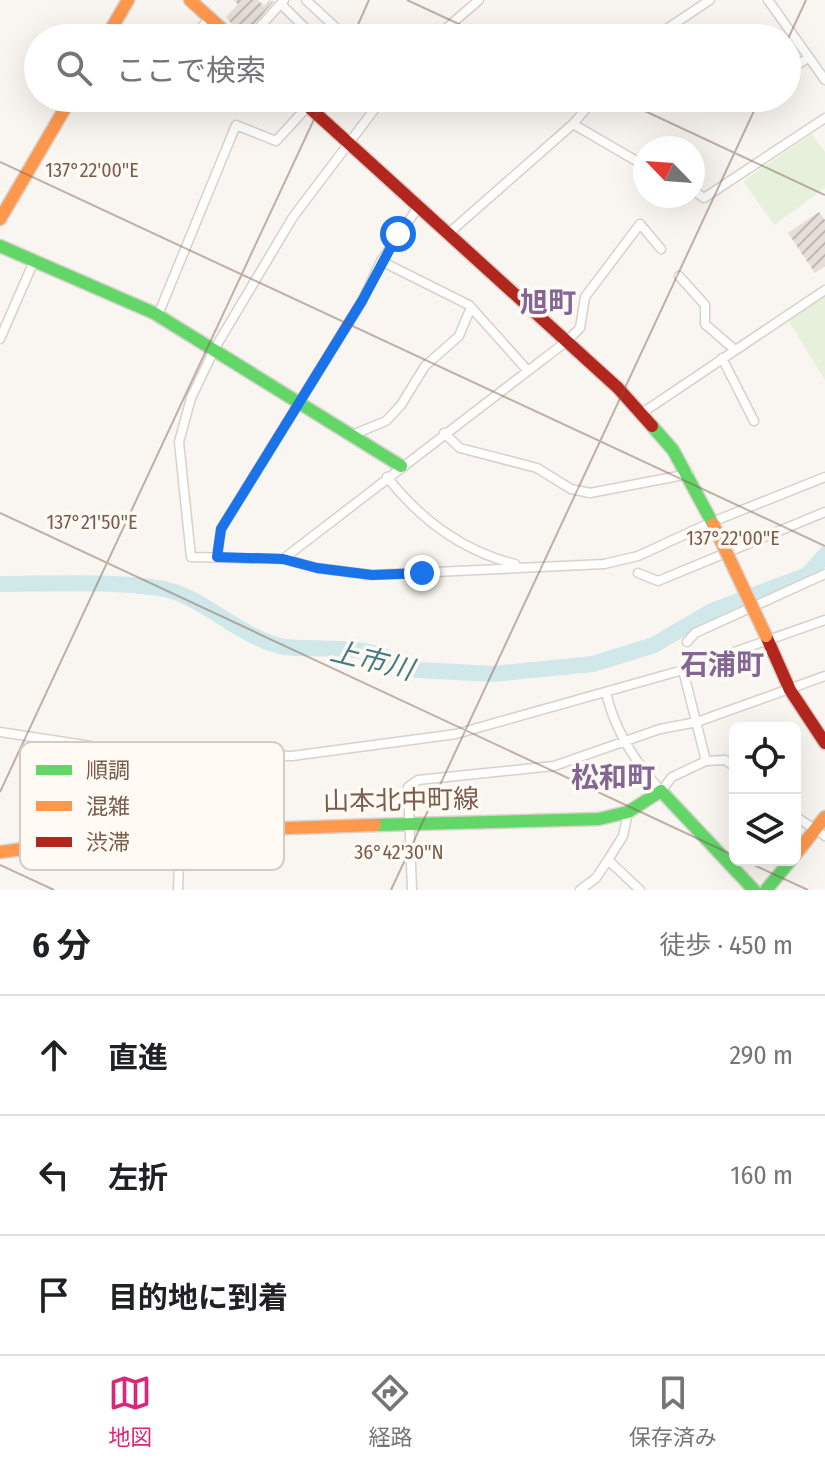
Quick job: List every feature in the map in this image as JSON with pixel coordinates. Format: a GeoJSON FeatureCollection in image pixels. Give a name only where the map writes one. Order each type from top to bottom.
{"type":"FeatureCollection","features":[{"type":"Feature","properties":{"kind":"main road"},"geometry":{"type":"LineString","coordinates":[[114,24],[128,0]]}},
{"type":"Feature","properties":{"kind":"main road"},"geometry":{"type":"LineString","coordinates":[[190,0],[217,24]]}},
{"type":"Feature","properties":{"kind":"main road"},"geometry":{"type":"LineString","coordinates":[[0,219],[63,112]]}},
{"type":"Feature","properties":{"kind":"main road"},"geometry":{"type":"LineString","coordinates":[[314,112],[642,413],[689,474],[790,690],[825,743]]}},
{"type":"Feature","properties":{"kind":"main road"},"geometry":{"type":"LineString","coordinates":[[0,246],[158,315],[401,466]]}},
{"type":"Feature","properties":{"kind":"main road"},"geometry":{"type":"LineString","coordinates":[[661,791],[754,890]]}},
{"type":"Feature","properties":{"kind":"main road","name":"山本北中町線"},"geometry":{"type":"LineString","coordinates":[[284,825],[599,819],[628,812],[661,791]]}},
{"type":"Feature","properties":{"kind":"main road"},"geometry":{"type":"LineString","coordinates":[[801,850],[820,833],[825,817]]}},
{"type":"Feature","properties":{"kind":"main road","name":"山本北中町線"},"geometry":{"type":"LineString","coordinates":[[0,852],[20,848]]}},
{"type":"Feature","properties":{"kind":"main road"},"geometry":{"type":"LineString","coordinates":[[766,890],[786,866]]}},
{"type":"Feature","properties":{"kind":"street"},"geometry":{"type":"LineString","coordinates":[[306,0],[332,24]]}},
{"type":"Feature","properties":{"kind":"street"},"geometry":{"type":"LineString","coordinates":[[451,24],[479,0]]}},
{"type":"Feature","properties":{"kind":"street"},"geometry":{"type":"LineString","coordinates":[[674,24],[710,0]]}},
{"type":"Feature","properties":{"kind":"street"},"geometry":{"type":"LineString","coordinates":[[768,0],[785,24]]}},
{"type":"Feature","properties":{"kind":"street"},"geometry":{"type":"LineString","coordinates":[[262,24],[282,2],[302,24]]}},
{"type":"Feature","properties":{"kind":"street"},"geometry":{"type":"LineString","coordinates":[[205,24],[210,18]]}},
{"type":"Feature","properties":{"kind":"street"},"geometry":{"type":"LineString","coordinates":[[801,46],[825,80]]}},
{"type":"Feature","properties":{"kind":"street"},"geometry":{"type":"LineString","coordinates":[[801,62],[809,57]]}},
{"type":"Feature","properties":{"kind":"street"},"geometry":{"type":"LineString","coordinates":[[158,315],[236,125],[276,141],[300,112]]}},
{"type":"Feature","properties":{"kind":"street"},"geometry":{"type":"LineString","coordinates":[[372,112],[293,217],[215,348],[191,398],[179,442],[191,557],[283,559],[317,568],[372,575],[604,564],[638,556],[825,477]]}},
{"type":"Feature","properties":{"kind":"street"},"geometry":{"type":"LineString","coordinates":[[449,233],[583,112]]}},
{"type":"Feature","properties":{"kind":"street"},"geometry":{"type":"LineString","coordinates":[[705,197],[825,118]]}},
{"type":"Feature","properties":{"kind":"street"},"geometry":{"type":"LineString","coordinates":[[573,124],[633,159]]}},
{"type":"Feature","properties":{"kind":"street"},"geometry":{"type":"LineString","coordinates":[[217,557],[221,529],[362,301],[381,261],[419,206]]}},
{"type":"Feature","properties":{"kind":"street"},"geometry":{"type":"LineString","coordinates":[[283,559],[567,341],[580,328],[585,297],[640,224],[661,249]]}},
{"type":"Feature","properties":{"kind":"street"},"geometry":{"type":"LineString","coordinates":[[0,339],[34,261]]}},
{"type":"Feature","properties":{"kind":"street"},"geometry":{"type":"LineString","coordinates":[[381,261],[471,307],[528,371]]}},
{"type":"Feature","properties":{"kind":"street"},"geometry":{"type":"LineString","coordinates":[[679,276],[705,305],[705,324],[735,350]]}},
{"type":"Feature","properties":{"kind":"street"},"geometry":{"type":"LineString","coordinates":[[642,413],[825,290]]}},
{"type":"Feature","properties":{"kind":"street"},"geometry":{"type":"LineString","coordinates":[[352,435],[386,421],[401,405],[425,366],[459,336],[471,307]]}},
{"type":"Feature","properties":{"kind":"street"},"geometry":{"type":"LineString","coordinates":[[722,358],[754,421]]}},
{"type":"Feature","properties":{"kind":"street"},"geometry":{"type":"LineString","coordinates":[[444,433],[460,448],[537,468],[571,489],[590,493],[689,474]]}},
{"type":"Feature","properties":{"kind":"street"},"geometry":{"type":"LineString","coordinates":[[387,477],[408,503],[445,534],[485,557],[526,567]]}},
{"type":"Feature","properties":{"kind":"street"},"geometry":{"type":"LineString","coordinates":[[638,573],[658,581],[825,512]]}},
{"type":"Feature","properties":{"kind":"street"},"geometry":{"type":"LineString","coordinates":[[687,642],[695,633],[825,574]]}},
{"type":"Feature","properties":{"kind":"street"},"geometry":{"type":"LineString","coordinates":[[284,756],[483,729],[683,670],[825,620]]}},
{"type":"Feature","properties":{"kind":"street"},"geometry":{"type":"LineString","coordinates":[[683,670],[706,761]]}},
{"type":"Feature","properties":{"kind":"street"},"geometry":{"type":"LineString","coordinates":[[412,890],[408,787],[418,780],[554,766],[660,729],[697,722],[825,676]]}},
{"type":"Feature","properties":{"kind":"street"},"geometry":{"type":"LineString","coordinates":[[606,692],[611,713],[626,743],[661,791],[672,777],[706,761],[725,760],[729,763]]}},
{"type":"Feature","properties":{"kind":"street"},"geometry":{"type":"LineString","coordinates":[[0,732],[65,742]]}},
{"type":"Feature","properties":{"kind":"street"},"geometry":{"type":"LineString","coordinates":[[580,890],[596,878],[623,836],[628,812]]}},
{"type":"Feature","properties":{"kind":"street"},"geometry":{"type":"LineString","coordinates":[[801,820],[820,833]]}},
{"type":"Feature","properties":{"kind":"street"},"geometry":{"type":"LineString","coordinates":[[608,860],[640,890]]}},
{"type":"Feature","properties":{"kind":"street"},"geometry":{"type":"LineString","coordinates":[[178,890],[179,870]]}},
{"type":"Feature","properties":{"kind":"green space"},"geometry":{"type":"Polygon","coordinates":[[[812,134],[825,152],[825,188],[774,225],[743,181],[812,134]]]}},
{"type":"Feature","properties":{"kind":"green space"},"geometry":{"type":"Polygon","coordinates":[[[825,296],[825,380],[788,320],[825,296]]]}},
{"type":"Feature","properties":{"kind":"building"},"geometry":{"type":"Polygon","coordinates":[[[233,0],[258,0],[264,6],[269,0],[274,1],[255,24],[232,24],[226,17],[238,4],[233,0]]]}},
{"type":"Feature","properties":{"kind":"building"},"geometry":{"type":"Polygon","coordinates":[[[819,212],[825,220],[825,266],[815,273],[788,233],[819,212]]]}},
{"type":"Feature","properties":{"kind":"waterway","name":"上市川"},"geometry":{"type":"LineString","coordinates":[[0,584],[104,583],[164,589],[193,600],[255,636],[285,647],[364,651],[392,660],[400,669],[493,674],[593,664],[654,645],[712,611],[807,575],[825,555]]}},
{"type":"Feature","properties":{"kind":"traffic: fast"},"geometry":{"type":"LineString","coordinates":[[0,246],[154,313],[401,466]]}},
{"type":"Feature","properties":{"kind":"traffic: fast"},"geometry":{"type":"LineString","coordinates":[[652,426],[673,450],[713,524]]}},
{"type":"Feature","properties":{"kind":"traffic: fast"},"geometry":{"type":"LineString","coordinates":[[375,825],[599,819],[628,812],[661,791],[754,890]]}},
{"type":"Feature","properties":{"kind":"traffic: fast"},"geometry":{"type":"LineString","coordinates":[[766,890],[786,866]]}},
{"type":"Feature","properties":{"kind":"traffic: slow"},"geometry":{"type":"LineString","coordinates":[[114,24],[128,0]]}},
{"type":"Feature","properties":{"kind":"traffic: slow"},"geometry":{"type":"LineString","coordinates":[[190,0],[217,24]]}},
{"type":"Feature","properties":{"kind":"traffic: slow"},"geometry":{"type":"LineString","coordinates":[[0,219],[63,112]]}},
{"type":"Feature","properties":{"kind":"traffic: slow"},"geometry":{"type":"LineString","coordinates":[[713,524],[766,636]]}},
{"type":"Feature","properties":{"kind":"traffic: slow"},"geometry":{"type":"LineString","coordinates":[[801,847],[825,817]]}},
{"type":"Feature","properties":{"kind":"traffic: slow"},"geometry":{"type":"LineString","coordinates":[[284,828],[375,825]]}},
{"type":"Feature","properties":{"kind":"traffic: slow"},"geometry":{"type":"LineString","coordinates":[[0,852],[20,849]]}},
{"type":"Feature","properties":{"kind":"traffic: jam"},"geometry":{"type":"LineString","coordinates":[[314,112],[618,388],[652,426]]}},
{"type":"Feature","properties":{"kind":"traffic: jam"},"geometry":{"type":"LineString","coordinates":[[766,636],[790,690],[825,743]]}},
{"type":"Feature","properties":{"kind":"district","name":"旭町"},"geometry":{"type":"Point","coordinates":[548,302]}},
{"type":"Feature","properties":{"kind":"district","name":"石浦町"},"geometry":{"type":"Point","coordinates":[722,664]}},
{"type":"Feature","properties":{"kind":"district","name":"松和町"},"geometry":{"type":"Point","coordinates":[613,777]}},
{"type":"Feature","properties":{"kind":"route"},"geometry":{"type":"LineString","coordinates":[[398,234],[362,301],[221,529],[217,557],[283,559],[317,568],[372,575],[422,573]]}}]}
